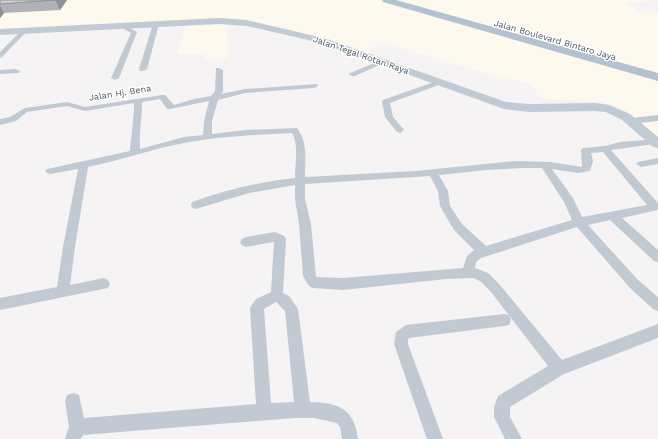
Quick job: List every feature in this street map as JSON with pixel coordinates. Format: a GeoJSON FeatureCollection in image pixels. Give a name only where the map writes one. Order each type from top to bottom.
{"type":"FeatureCollection","features":[{"type":"Feature","properties":{"kind":"main road","name":"Jalan Boulevard Bintaro Jaya"},"geometry":{"type":"LineString","coordinates":[[386,0],[449,12],[658,77]]}},
{"type":"Feature","properties":{"kind":"main road","name":"Jalan Boulevard Bintaro Jaya"},"geometry":{"type":"LineString","coordinates":[[408,1],[658,69]]}},
{"type":"Feature","properties":{"kind":"main road","name":"Jalan Tegal Rotan Raya"},"geometry":{"type":"LineString","coordinates":[[0,32],[219,21],[247,23],[324,41],[384,61],[440,83],[504,105],[529,108],[595,107],[614,111],[631,121],[656,143]]}},
{"type":"Feature","properties":{"kind":"street"},"geometry":{"type":"LineString","coordinates":[[143,69],[156,24]]}},
{"type":"Feature","properties":{"kind":"street"},"geometry":{"type":"LineString","coordinates":[[115,78],[134,32],[125,28],[124,26]]}},
{"type":"Feature","properties":{"kind":"street"},"geometry":{"type":"LineString","coordinates":[[0,56],[24,30]]}},
{"type":"Feature","properties":{"kind":"street"},"geometry":{"type":"LineString","coordinates":[[352,74],[384,61]]}},
{"type":"Feature","properties":{"kind":"street"},"geometry":{"type":"LineString","coordinates":[[207,137],[208,121],[214,98],[219,91],[219,70]]}},
{"type":"Feature","properties":{"kind":"street"},"geometry":{"type":"LineString","coordinates":[[0,72],[16,71]]}},
{"type":"Feature","properties":{"kind":"street"},"geometry":{"type":"LineString","coordinates":[[400,130],[389,117],[386,102],[440,83]]}},
{"type":"Feature","properties":{"kind":"street","name":"Jalan Hj. Bena"},"geometry":{"type":"LineString","coordinates":[[0,122],[13,119],[25,110],[67,104],[85,109],[161,97],[170,107],[174,107],[194,101],[244,91],[314,86]]}},
{"type":"Feature","properties":{"kind":"street"},"geometry":{"type":"LineString","coordinates":[[135,152],[135,129],[138,122],[138,101]]}},
{"type":"Feature","properties":{"kind":"street"},"geometry":{"type":"LineString","coordinates":[[631,121],[658,118]]}},
{"type":"Feature","properties":{"kind":"street"},"geometry":{"type":"LineString","coordinates":[[50,171],[120,157],[166,144],[207,137],[294,130],[299,137],[300,143],[300,199],[306,224],[309,276],[313,282],[343,284],[474,273],[484,277],[495,288],[559,368]]}},
{"type":"Feature","properties":{"kind":"street"},"geometry":{"type":"LineString","coordinates":[[196,205],[217,197],[247,189],[301,181],[433,173],[509,165],[566,167],[580,172],[587,169],[588,161],[586,150],[606,149],[620,145],[656,143]]}},
{"type":"Feature","properties":{"kind":"street"},"geometry":{"type":"LineString","coordinates":[[469,273],[470,260],[472,256],[579,222],[655,207],[626,175],[606,149]]}},
{"type":"Feature","properties":{"kind":"street"},"geometry":{"type":"LineString","coordinates":[[641,164],[658,160]]}},
{"type":"Feature","properties":{"kind":"street"},"geometry":{"type":"LineString","coordinates":[[63,292],[69,247],[84,164]]}},
{"type":"Feature","properties":{"kind":"street"},"geometry":{"type":"LineString","coordinates":[[545,166],[569,201],[579,222],[629,279],[658,305]]}},
{"type":"Feature","properties":{"kind":"street"},"geometry":{"type":"LineString","coordinates":[[433,173],[443,191],[445,206],[452,218],[458,227],[484,252]]}},
{"type":"Feature","properties":{"kind":"street"},"geometry":{"type":"LineString","coordinates":[[612,216],[658,258]]}},
{"type":"Feature","properties":{"kind":"street"},"geometry":{"type":"LineString","coordinates":[[246,242],[275,237],[280,239],[276,296]]}},
{"type":"Feature","properties":{"kind":"street"},"geometry":{"type":"LineString","coordinates":[[0,304],[104,284]]}},
{"type":"Feature","properties":{"kind":"street"},"geometry":{"type":"LineString","coordinates":[[264,412],[257,308],[261,302],[276,296],[284,300],[291,309],[303,410]]}},
{"type":"Feature","properties":{"kind":"street"},"geometry":{"type":"LineString","coordinates":[[435,439],[401,344],[401,336],[406,332],[504,320]]}},
{"type":"Feature","properties":{"kind":"street"},"geometry":{"type":"LineString","coordinates":[[514,439],[501,415],[501,408],[504,402],[559,368],[658,332]]}},
{"type":"Feature","properties":{"kind":"street"},"geometry":{"type":"LineString","coordinates":[[73,401],[75,433],[264,412],[303,410],[326,412],[340,416],[346,420],[349,427],[350,439]]}},
{"type":"Feature","properties":{"kind":"shaded area"},"geometry":{"type":"Polygon","coordinates":[[[0,0],[658,0],[626,4],[643,13],[658,12],[658,138],[627,111],[597,101],[542,99],[529,84],[491,75],[379,42],[368,52],[280,27],[229,23],[227,37],[229,58],[205,61],[205,54],[177,54],[186,24],[0,32],[0,0]]]}},
{"type":"Feature","properties":{"kind":"building"},"geometry":{"type":"Polygon","coordinates":[[[0,0],[55,0],[0,4],[0,0]]]}}]}
